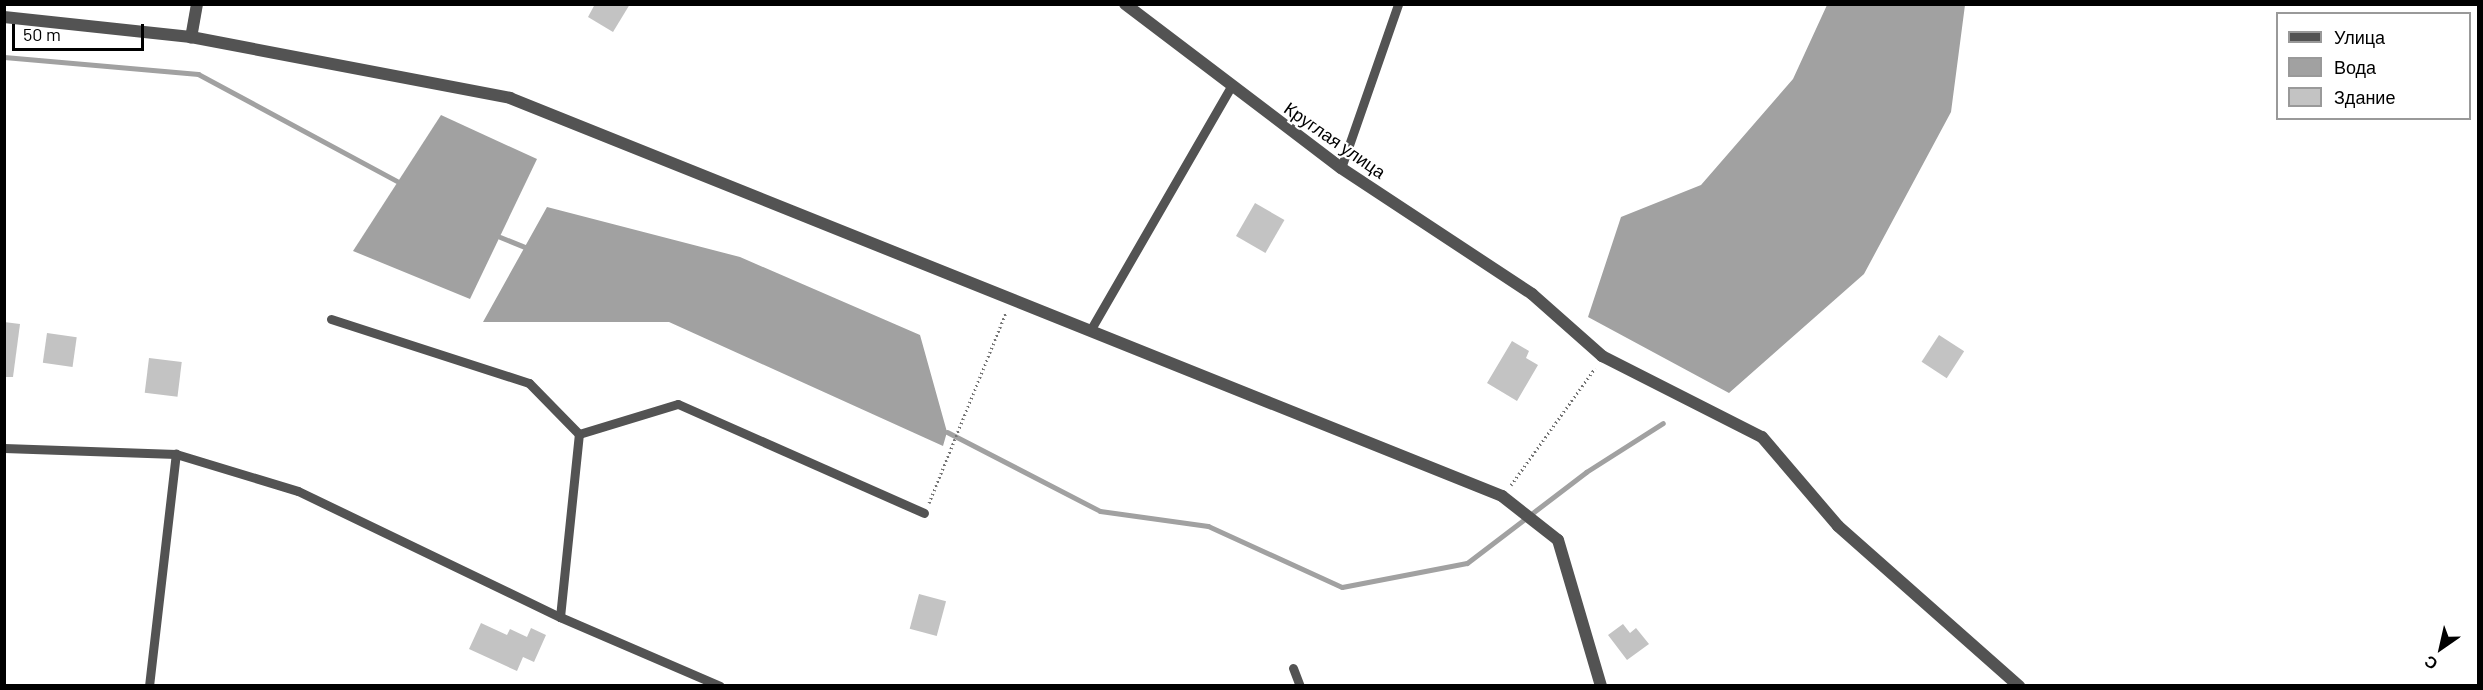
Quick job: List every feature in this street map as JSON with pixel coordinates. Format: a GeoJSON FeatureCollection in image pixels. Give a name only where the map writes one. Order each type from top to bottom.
{"type":"FeatureCollection","features":[{"type":"Feature","properties":{"kind":"street"},"geometry":{"type":"LineString","coordinates":[[191,37],[197,4]]}},
{"type":"Feature","properties":{"kind":"street","name":"Круглая улица"},"geometry":{"type":"LineString","coordinates":[[1125,4],[1230,88],[1341,168],[1532,294],[1602,357],[1762,437],[1838,526],[2019,686]]}},
{"type":"Feature","properties":{"kind":"street"},"geometry":{"type":"LineString","coordinates":[[4,17],[191,37],[510,98],[1012,296],[1502,496],[1558,540],[1601,686]]}},
{"type":"Feature","properties":{"kind":"lane"},"geometry":{"type":"LineString","coordinates":[[1341,168],[1398,4]]}},
{"type":"Feature","properties":{"kind":"lane"},"geometry":{"type":"LineString","coordinates":[[1090,328],[1230,88]]}},
{"type":"Feature","properties":{"kind":"lane"},"geometry":{"type":"LineString","coordinates":[[331,319],[529,382],[579,434],[560,617]]}},
{"type":"Feature","properties":{"kind":"lane"},"geometry":{"type":"LineString","coordinates":[[579,434],[678,404],[924,513]]}},
{"type":"Feature","properties":{"kind":"lane"},"geometry":{"type":"LineString","coordinates":[[4,448],[176,454],[298,491],[560,617],[720,686]]}},
{"type":"Feature","properties":{"kind":"lane"},"geometry":{"type":"LineString","coordinates":[[150,686],[176,454]]}},
{"type":"Feature","properties":{"kind":"lane"},"geometry":{"type":"LineString","coordinates":[[1293,668],[1300,686]]}},
{"type":"Feature","properties":{"kind":"path"},"geometry":{"type":"LineString","coordinates":[[924,513],[1012,296]]}},
{"type":"Feature","properties":{"kind":"path"},"geometry":{"type":"LineString","coordinates":[[1502,496],[1551,434],[1602,357]]}},
{"type":"Feature","properties":{"kind":"water"},"geometry":{"type":"Polygon","coordinates":[[[1827,5],[1965,5],[1951,112],[1864,274],[1729,393],[1588,317],[1621,217],[1701,185],[1793,79],[1827,5]]]}},
{"type":"Feature","properties":{"kind":"water"},"geometry":{"type":"Polygon","coordinates":[[[441,115],[537,159],[470,299],[353,251],[441,115]]]}},
{"type":"Feature","properties":{"kind":"water"},"geometry":{"type":"Polygon","coordinates":[[[547,207],[740,257],[920,335],[947,432],[943,446],[669,322],[483,322],[547,207]]]}},
{"type":"Feature","properties":{"kind":"building"},"geometry":{"type":"Polygon","coordinates":[[[595,4],[630,4],[613,32],[588,17],[595,4]]]}},
{"type":"Feature","properties":{"kind":"building"},"geometry":{"type":"Polygon","coordinates":[[[1255,203],[1284,220],[1265,253],[1236,236],[1255,203]]]}},
{"type":"Feature","properties":{"kind":"building"},"geometry":{"type":"Polygon","coordinates":[[[4,322],[20,324],[13,377],[4,377],[4,322]]]}},
{"type":"Feature","properties":{"kind":"building"},"geometry":{"type":"Polygon","coordinates":[[[47,333],[77,337],[73,367],[43,363],[47,333]]]}},
{"type":"Feature","properties":{"kind":"building"},"geometry":{"type":"Polygon","coordinates":[[[1939,335],[1964,351],[1947,378],[1922,362],[1939,335]]]}},
{"type":"Feature","properties":{"kind":"building"},"geometry":{"type":"Polygon","coordinates":[[[1512,341],[1529,351],[1526,358],[1538,365],[1517,401],[1487,383],[1512,341]]]}},
{"type":"Feature","properties":{"kind":"building"},"geometry":{"type":"Polygon","coordinates":[[[149,358],[182,362],[177,397],[145,393],[149,358]]]}},
{"type":"Feature","properties":{"kind":"building"},"geometry":{"type":"Polygon","coordinates":[[[919,594],[946,601],[937,636],[910,629],[919,594]]]}},
{"type":"Feature","properties":{"kind":"building"},"geometry":{"type":"Polygon","coordinates":[[[481,623],[507,635],[510,629],[527,637],[531,628],[546,635],[534,662],[523,657],[517,671],[469,649],[481,623]]]}},
{"type":"Feature","properties":{"kind":"building"},"geometry":{"type":"Polygon","coordinates":[[[1623,624],[1630,633],[1636,628],[1649,644],[1627,660],[1608,635],[1623,624]]]}},
{"type":"Feature","properties":{"kind":"waterway"},"geometry":{"type":"LineString","coordinates":[[4,57],[198,74],[397,181]]}},
{"type":"Feature","properties":{"kind":"waterway"},"geometry":{"type":"LineString","coordinates":[[500,237],[525,247]]}},
{"type":"Feature","properties":{"kind":"waterway"},"geometry":{"type":"LineString","coordinates":[[947,432],[1100,511],[1208,526],[1342,587],[1467,563],[1586,472],[1663,423]]}}]}
